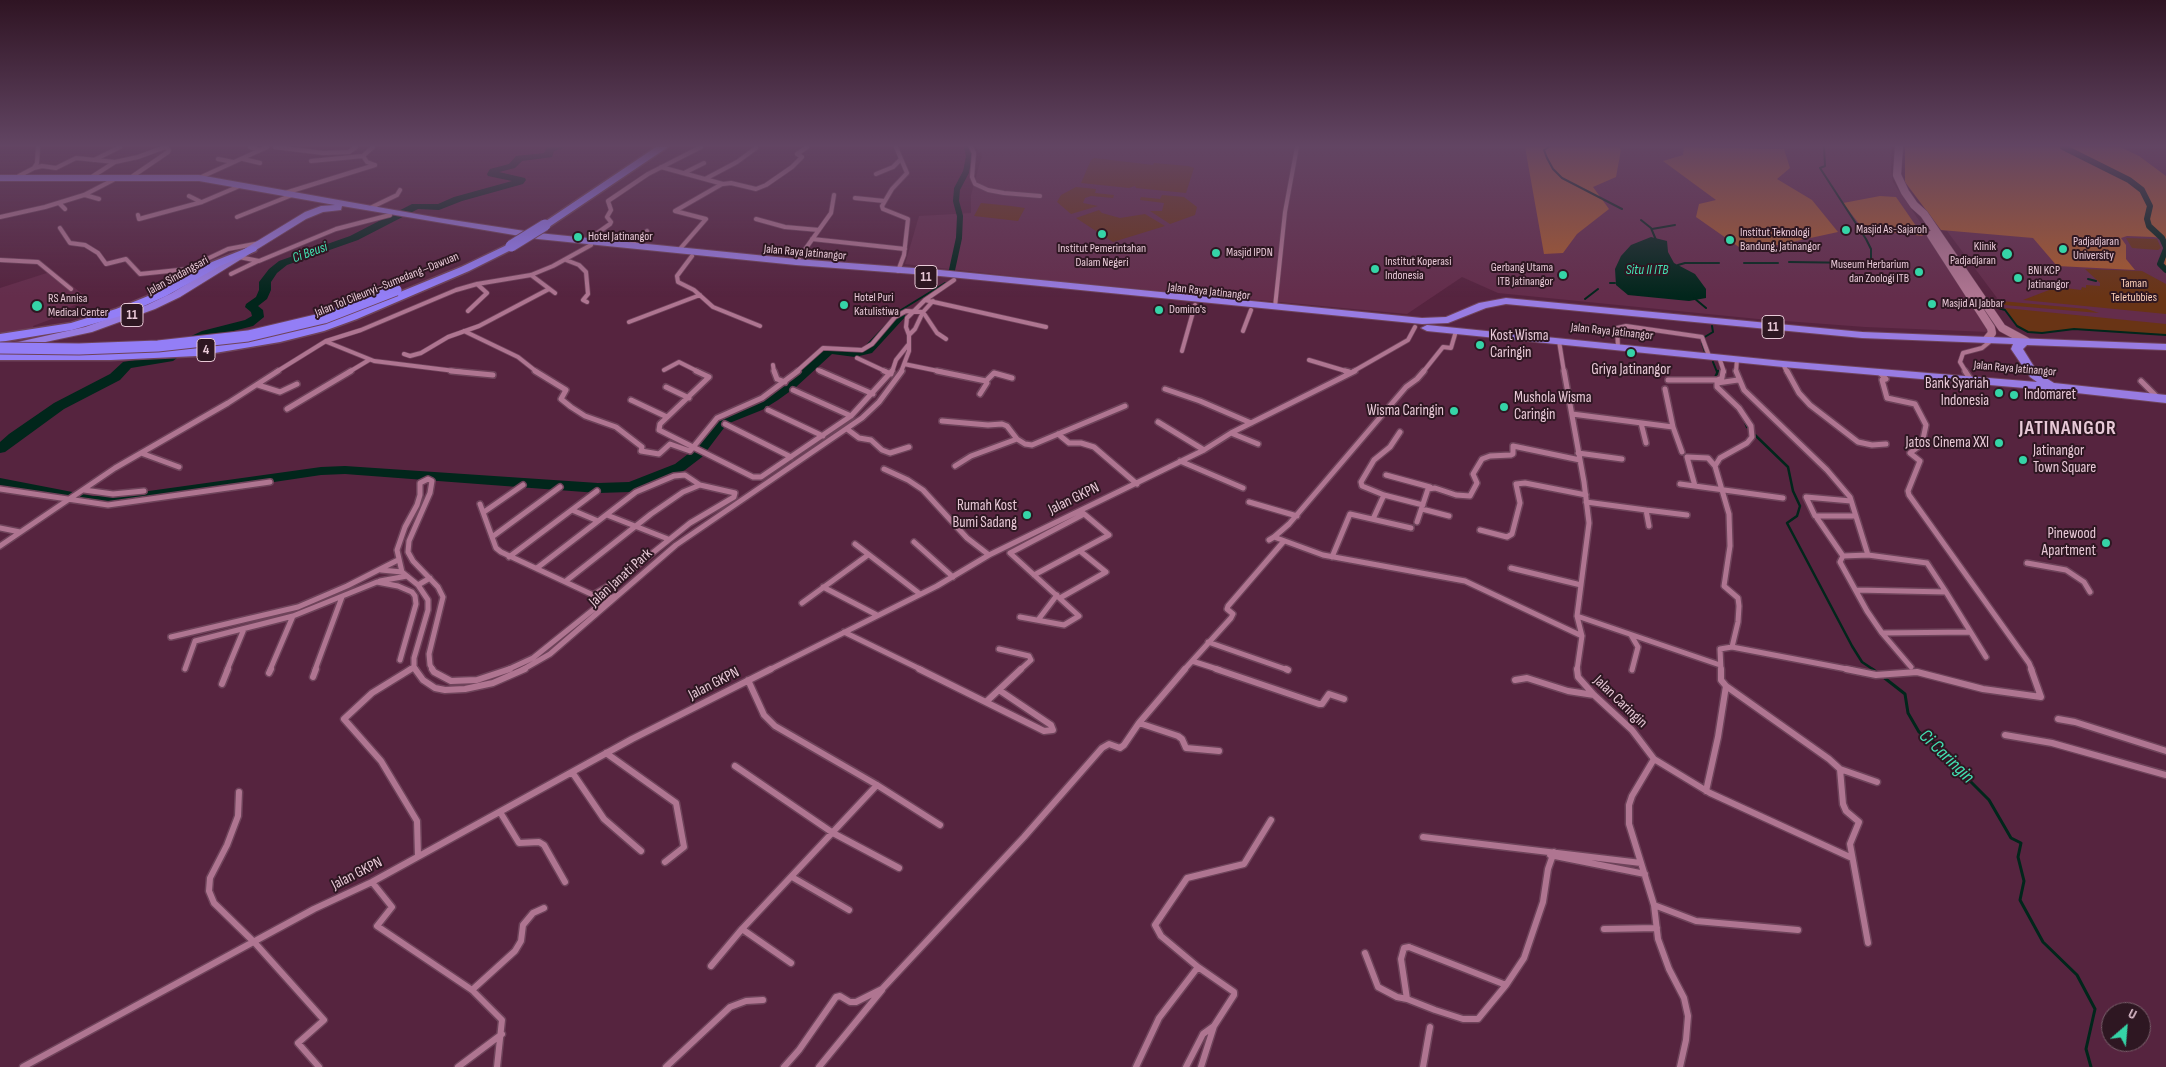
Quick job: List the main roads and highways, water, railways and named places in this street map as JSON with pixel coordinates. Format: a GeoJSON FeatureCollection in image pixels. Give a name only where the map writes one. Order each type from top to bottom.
{"type":"FeatureCollection","features":[{"type":"Feature","properties":{"kind":"highway","name":"11"},"geometry":{"type":"LineString","coordinates":[[296,197],[316,204],[315,208],[301,218]]}},
{"type":"Feature","properties":{"kind":"highway","name":"Jalan Raya Jatinangor"},"geometry":{"type":"LineString","coordinates":[[303,197],[516,237],[630,245],[896,273]]}},
{"type":"Feature","properties":{"kind":"highway","name":"Jalan Tol Cileunyi–Sumedang–Dawuan"},"geometry":{"type":"LineString","coordinates":[[539,224],[579,197]]}},
{"type":"Feature","properties":{"kind":"highway","name":"Jalan Tol Cileunyi–Sumedang–Dawuan"},"geometry":{"type":"LineString","coordinates":[[0,348],[158,346],[231,338],[277,330],[324,318],[465,269],[583,197]]}},
{"type":"Feature","properties":{"kind":"highway","name":"Jalan Raya Jatinangor"},"geometry":{"type":"LineString","coordinates":[[301,218],[318,210],[330,208],[397,215]]}},
{"type":"Feature","properties":{"kind":"highway","name":"Jalan Sindangsari"},"geometry":{"type":"LineString","coordinates":[[0,348],[58,337],[123,319],[176,295],[301,218]]}},
{"type":"Feature","properties":{"kind":"highway","name":"Jalan Raya Jatinangor"},"geometry":{"type":"LineString","coordinates":[[588,243],[692,256],[928,275],[1422,321],[1452,327],[1714,357],[2059,387],[2162,398]]}},
{"type":"Feature","properties":{"kind":"highway"},"geometry":{"type":"LineString","coordinates":[[0,338],[51,331],[104,317],[148,301],[204,270],[257,246]]}},
{"type":"Feature","properties":{"kind":"highway","name":"Jalan Raya Jatinangor"},"geometry":{"type":"LineString","coordinates":[[928,275],[954,280],[1094,291],[1195,305],[1415,327],[1452,327],[1483,305],[1506,300],[1718,323],[1862,335],[2166,347]]}},
{"type":"Feature","properties":{"kind":"highway","name":"Jalan Tol Cileunyi–Sumedang–Dawuan"},"geometry":{"type":"LineString","coordinates":[[0,356],[111,356],[196,352],[240,346],[320,328],[400,293]]}},
{"type":"Feature","properties":{"kind":"highway"},"geometry":{"type":"LineString","coordinates":[[1990,339],[2005,347],[2024,376],[2023,380],[2015,383]]}},
{"type":"Feature","properties":{"kind":"highway"},"geometry":{"type":"LineString","coordinates":[[2026,341],[2019,344],[2017,350],[2026,365],[2043,382],[2059,387]]}},
{"type":"Feature","properties":{"kind":"main road"},"geometry":{"type":"LineString","coordinates":[[1909,197],[1916,214],[1972,296],[1991,328],[1990,339]]}},
{"type":"Feature","properties":{"kind":"main road"},"geometry":{"type":"LineString","coordinates":[[1914,205],[1924,214],[2002,328],[2026,341]]}},
{"type":"Feature","properties":{"kind":"water","name":"Situ II ITB"},"geometry":{"type":"Polygon","coordinates":[[[1651,237],[1667,241],[1668,252],[1674,263],[1695,274],[1706,289],[1706,298],[1689,301],[1628,295],[1616,285],[1615,269],[1621,256],[1631,245],[1651,237]]]}},
{"type":"Feature","properties":{"kind":"waterway","name":"Ci Beusi"},"geometry":{"type":"LineString","coordinates":[[0,449],[59,406],[115,377],[127,365],[169,358],[193,340],[206,334],[249,323],[258,317],[257,310],[251,307],[252,304],[261,299],[265,290],[265,282],[273,271],[283,263],[354,238],[416,206],[439,207],[466,197]]}},
{"type":"Feature","properties":{"kind":"waterway"},"geometry":{"type":"LineString","coordinates":[[952,270],[959,238],[960,216],[956,197]]}},
{"type":"Feature","properties":{"kind":"waterway","name":"Ci Caringin"},"geometry":{"type":"LineString","coordinates":[[1598,197],[1622,209]]}},
{"type":"Feature","properties":{"kind":"waterway"},"geometry":{"type":"LineString","coordinates":[[1839,197],[1871,249],[1871,262]]}},
{"type":"Feature","properties":{"kind":"waterway"},"geometry":{"type":"LineString","coordinates":[[2145,197],[2150,206],[2147,219],[2149,226],[2162,238],[2166,247]]}},
{"type":"Feature","properties":{"kind":"waterway","name":"Ci Caringin"},"geometry":{"type":"LineString","coordinates":[[1641,220],[1651,228],[1656,240]]}},
{"type":"Feature","properties":{"kind":"waterway"},"geometry":{"type":"LineString","coordinates":[[1652,229],[1675,225]]}},
{"type":"Feature","properties":{"kind":"waterway"},"geometry":{"type":"LineString","coordinates":[[2166,249],[2160,264],[2166,270]]}},
{"type":"Feature","properties":{"kind":"waterway"},"geometry":{"type":"LineString","coordinates":[[1789,262],[1862,263]]}},
{"type":"Feature","properties":{"kind":"waterway"},"geometry":{"type":"LineString","coordinates":[[1678,265],[1685,263],[1719,263]]}},
{"type":"Feature","properties":{"kind":"waterway"},"geometry":{"type":"LineString","coordinates":[[1744,263],[1778,263]]}},
{"type":"Feature","properties":{"kind":"waterway"},"geometry":{"type":"LineString","coordinates":[[2088,279],[2096,281]]}},
{"type":"Feature","properties":{"kind":"waterway"},"geometry":{"type":"LineString","coordinates":[[901,310],[945,283]]}},
{"type":"Feature","properties":{"kind":"waterway"},"geometry":{"type":"LineString","coordinates":[[1610,283],[1615,283]]}},
{"type":"Feature","properties":{"kind":"waterway"},"geometry":{"type":"LineString","coordinates":[[1585,299],[1598,289]]}},
{"type":"Feature","properties":{"kind":"waterway","name":"Ci Caringin"},"geometry":{"type":"LineString","coordinates":[[1694,298],[1706,308]]}},
{"type":"Feature","properties":{"kind":"waterway"},"geometry":{"type":"LineString","coordinates":[[1998,308],[2005,310],[2017,326],[2028,332],[2042,333],[2074,329],[2166,335]]}},
{"type":"Feature","properties":{"kind":"waterway"},"geometry":{"type":"LineString","coordinates":[[0,483],[93,501],[113,501],[321,471],[345,470],[598,488],[630,487],[680,467],[697,454],[722,421],[757,407],[773,397],[791,384],[829,350],[855,353],[868,350],[900,316]]}},
{"type":"Feature","properties":{"kind":"waterway","name":"Ci Caringin"},"geometry":{"type":"LineString","coordinates":[[1703,338],[1713,332],[1712,326]]}},
{"type":"Feature","properties":{"kind":"waterway","name":"Ci Caringin"},"geometry":{"type":"LineString","coordinates":[[1702,343],[1705,352]]}},
{"type":"Feature","properties":{"kind":"waterway","name":"Ci Caringin"},"geometry":{"type":"LineString","coordinates":[[1713,362],[1717,372]]}},
{"type":"Feature","properties":{"kind":"waterway","name":"Ci Caringin"},"geometry":{"type":"LineString","coordinates":[[1714,380],[1718,371]]}},
{"type":"Feature","properties":{"kind":"waterway","name":"Ci Caringin"},"geometry":{"type":"LineString","coordinates":[[1744,419],[1747,427]]}},
{"type":"Feature","properties":{"kind":"waterway","name":"Ci Caringin"},"geometry":{"type":"LineString","coordinates":[[1755,435],[1788,467],[1793,491],[1800,506],[1797,516],[1787,523],[1852,646],[1862,662],[1874,670]]}},
{"type":"Feature","properties":{"kind":"waterway","name":"Ci Caringin"},"geometry":{"type":"LineString","coordinates":[[1872,669],[1878,673]]}},
{"type":"Feature","properties":{"kind":"waterway","name":"Ci Caringin"},"geometry":{"type":"LineString","coordinates":[[1882,676],[1905,694],[1908,713],[1919,732],[1946,751],[1963,774],[1989,800],[2011,838],[2021,843],[2018,857],[2024,881],[2020,900],[2043,942],[2077,975],[2095,1009],[2086,1049],[2091,1067]]}},
{"type":"Feature","properties":{"kind":"place","name":"Masjid As-Sajaroh"},"geometry":{"type":"Point","coordinates":[1846,230]}},
{"type":"Feature","properties":{"kind":"place","name":"Institut Pemerintahan Dalam Negeri"},"geometry":{"type":"Point","coordinates":[1102,234]}},
{"type":"Feature","properties":{"kind":"place","name":"Hotel Jatinangor"},"geometry":{"type":"Point","coordinates":[578,237]}},
{"type":"Feature","properties":{"kind":"place","name":"Institut Teknologi Bandung, Jatinangor"},"geometry":{"type":"Point","coordinates":[1730,240]}},
{"type":"Feature","properties":{"kind":"place","name":"Padjadjaran University"},"geometry":{"type":"Point","coordinates":[2063,249]}},
{"type":"Feature","properties":{"kind":"place","name":"Masjid IPDN"},"geometry":{"type":"Point","coordinates":[1216,253]}},
{"type":"Feature","properties":{"kind":"place","name":"Klinik Padjadjaran"},"geometry":{"type":"Point","coordinates":[2007,254]}},
{"type":"Feature","properties":{"kind":"place","name":"Institut Koperasi Indonesia"},"geometry":{"type":"Point","coordinates":[1375,269]}},
{"type":"Feature","properties":{"kind":"place","name":"Museum Herbarium dan Zoologi ITB"},"geometry":{"type":"Point","coordinates":[1919,272]}},
{"type":"Feature","properties":{"kind":"place","name":"Gerbang Utama ITB Jatinangor"},"geometry":{"type":"Point","coordinates":[1563,275]}},
{"type":"Feature","properties":{"kind":"place","name":"BNI KCP Jatinangor"},"geometry":{"type":"Point","coordinates":[2018,278]}},
{"type":"Feature","properties":{"kind":"place","name":"Masjid Al Jabbar"},"geometry":{"type":"Point","coordinates":[1932,304]}},
{"type":"Feature","properties":{"kind":"place","name":"Hotel Puri Katulistiwa"},"geometry":{"type":"Point","coordinates":[844,305]}},
{"type":"Feature","properties":{"kind":"place","name":"RS Annisa Medical Center"},"geometry":{"type":"Point","coordinates":[37,306]}},
{"type":"Feature","properties":{"kind":"place","name":"Domino's"},"geometry":{"type":"Point","coordinates":[1159,310]}},
{"type":"Feature","properties":{"kind":"place","name":"Kost Wisma Caringin"},"geometry":{"type":"Point","coordinates":[1480,345]}},
{"type":"Feature","properties":{"kind":"place","name":"Griya Jatinangor"},"geometry":{"type":"Point","coordinates":[1631,353]}},
{"type":"Feature","properties":{"kind":"place","name":"Bank Syariah Indonesia"},"geometry":{"type":"Point","coordinates":[1999,393]}},
{"type":"Feature","properties":{"kind":"place","name":"Indomaret"},"geometry":{"type":"Point","coordinates":[2014,395]}},
{"type":"Feature","properties":{"kind":"place","name":"Mushola Wisma Caringin"},"geometry":{"type":"Point","coordinates":[1504,407]}},
{"type":"Feature","properties":{"kind":"place","name":"Wisma Caringin"},"geometry":{"type":"Point","coordinates":[1454,411]}},
{"type":"Feature","properties":{"kind":"place","name":"Jatos Cinema XXI"},"geometry":{"type":"Point","coordinates":[1999,443]}},
{"type":"Feature","properties":{"kind":"place","name":"Jatinangor Town Square"},"geometry":{"type":"Point","coordinates":[2023,460]}},
{"type":"Feature","properties":{"kind":"place","name":"Rumah Kost Bumi Sadang"},"geometry":{"type":"Point","coordinates":[1027,515]}},
{"type":"Feature","properties":{"kind":"place","name":"Pinewood Apartment"},"geometry":{"type":"Point","coordinates":[2106,543]}},
{"type":"Feature","properties":{"kind":"district","name":"JATINANGOR"},"geometry":{"type":"Point","coordinates":[2068,429]}},
{"type":"Feature","properties":{"kind":"park label","name":"Taman Teletubbies"},"geometry":{"type":"Point","coordinates":[2134,291]}}]}
